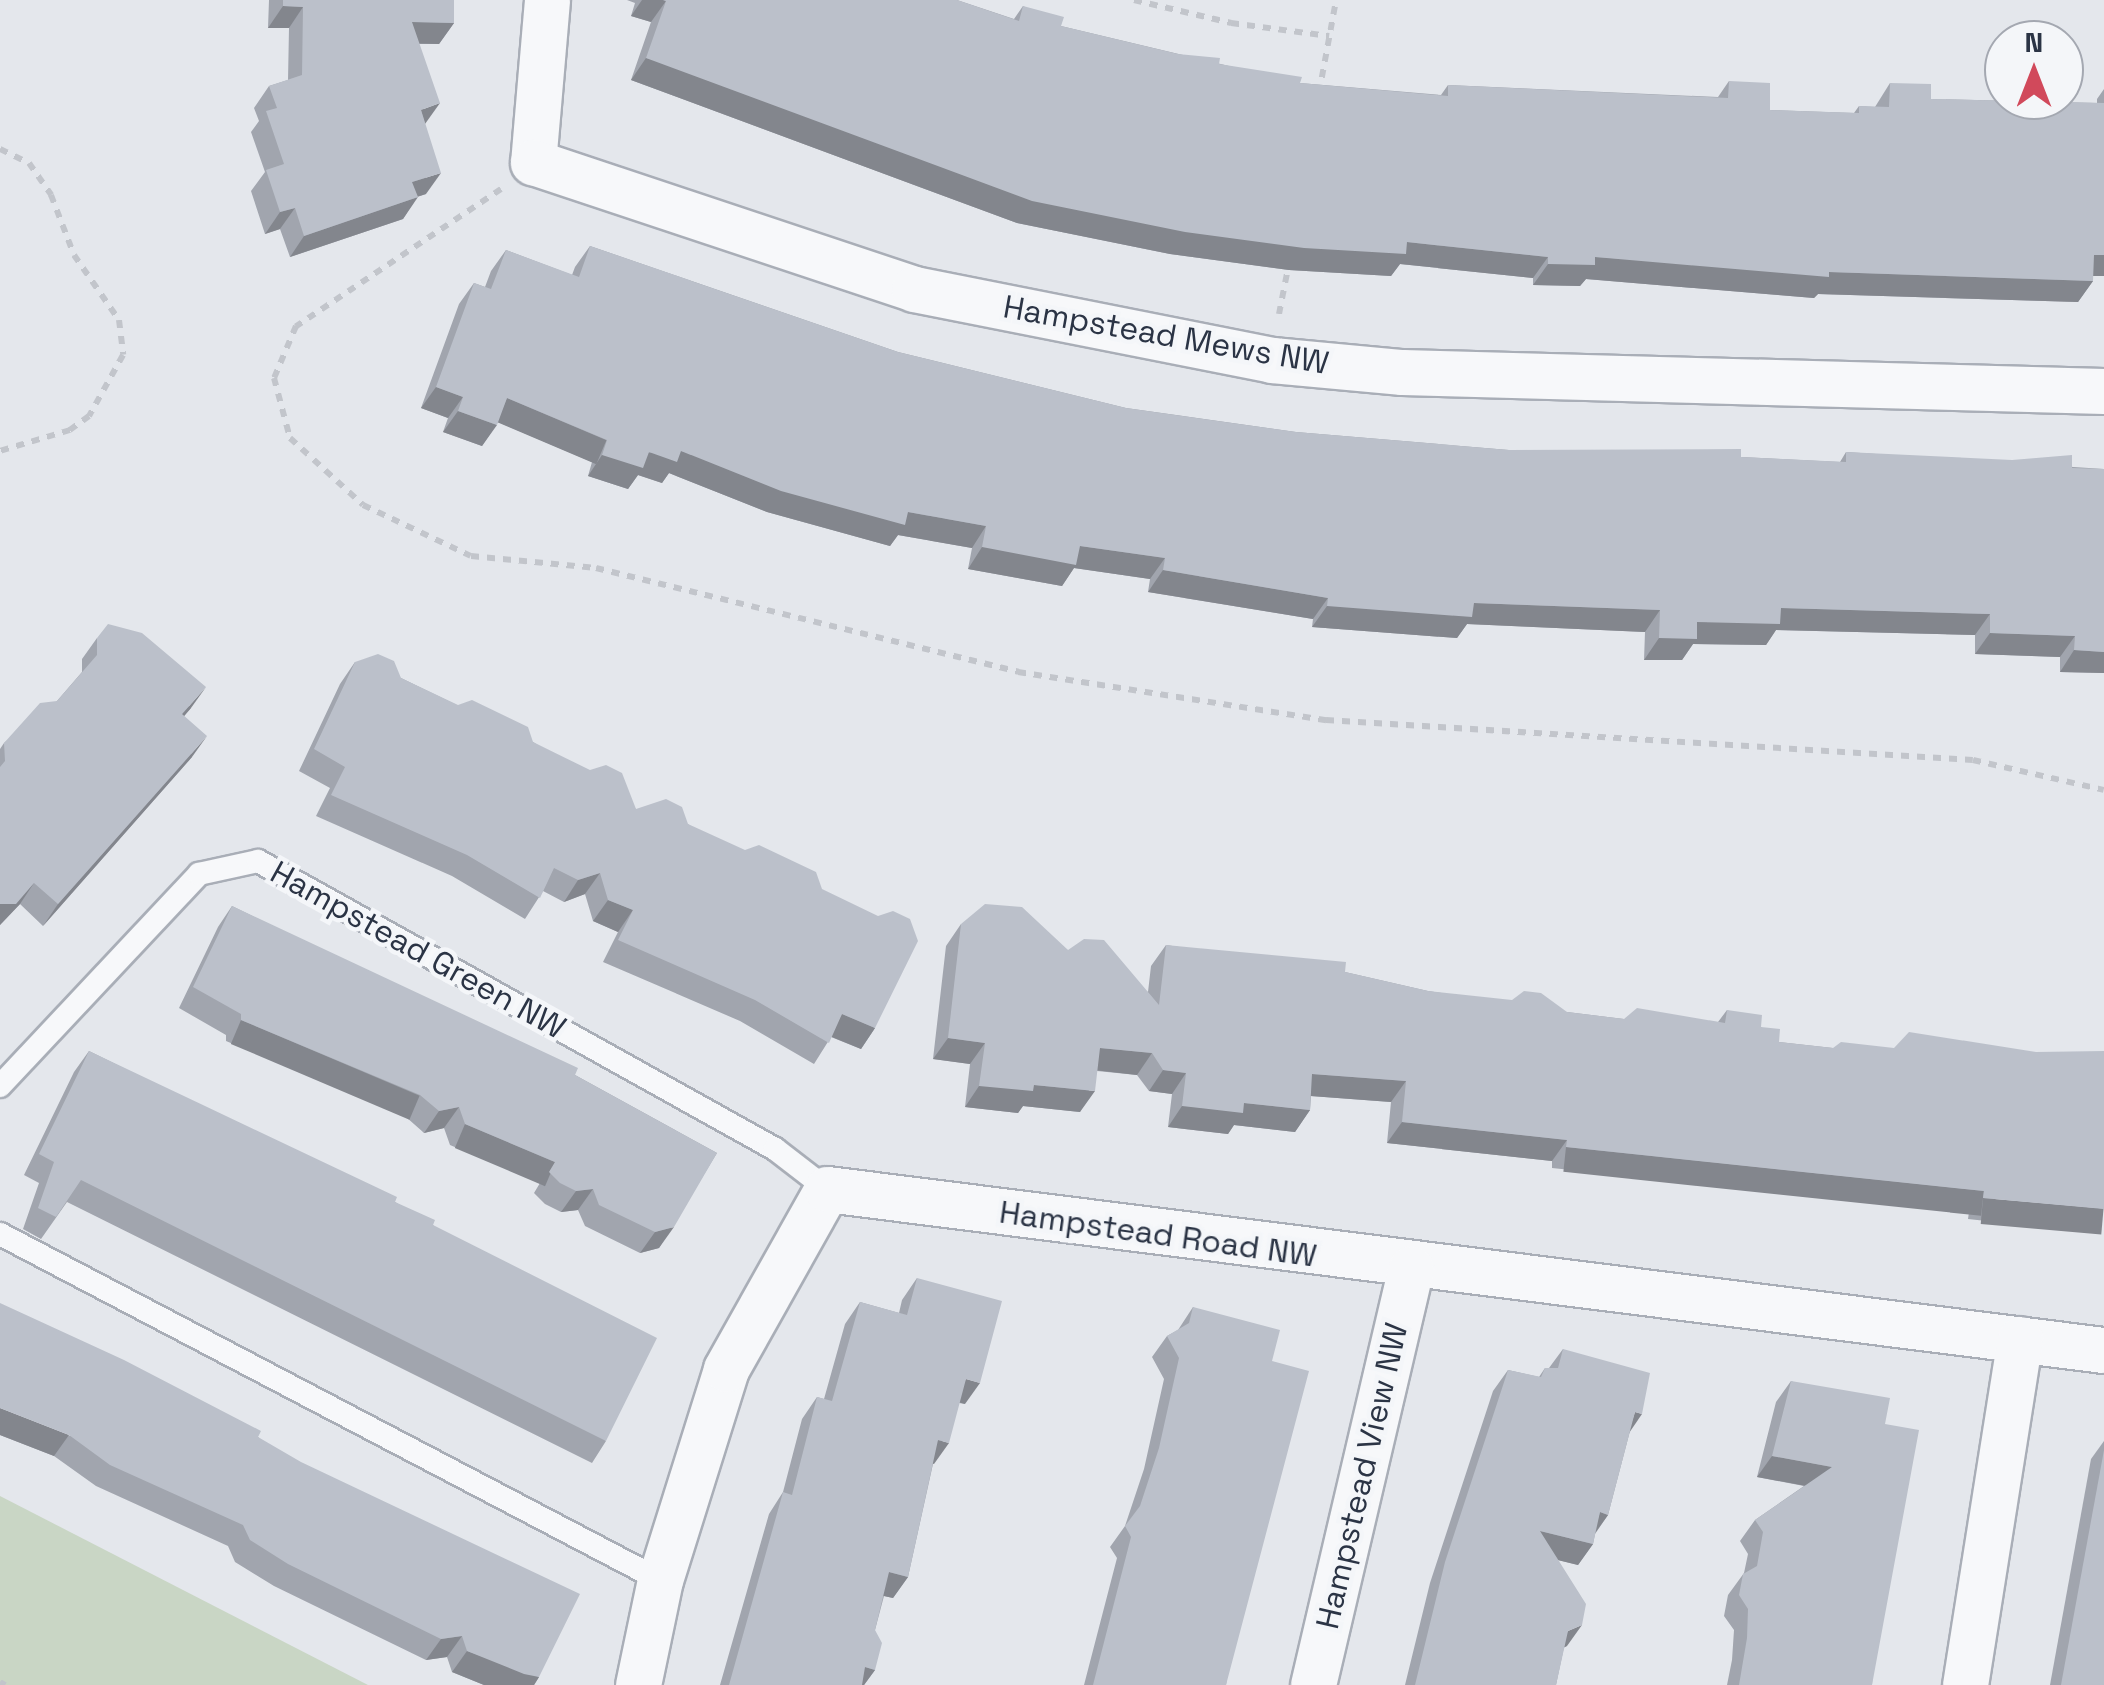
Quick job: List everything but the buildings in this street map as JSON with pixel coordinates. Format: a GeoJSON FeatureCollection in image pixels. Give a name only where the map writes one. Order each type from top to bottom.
{"type":"FeatureCollection","features":[{"type":"Feature","properties":{"kind":"street"},"geometry":{"type":"LineString","coordinates":[[533,162],[547,0]]}},
{"type":"Feature","properties":{"kind":"street","name":"Hampstead Mews NW"},"geometry":{"type":"LineString","coordinates":[[533,162],[914,289],[1272,360],[1402,372],[2104,391]]}},
{"type":"Feature","properties":{"kind":"street"},"geometry":{"type":"LineString","coordinates":[[638,1685],[660,1580],[726,1369],[827,1189]]}},
{"type":"Feature","properties":{"kind":"street","name":"Hampstead Road NW"},"geometry":{"type":"LineString","coordinates":[[827,1189],[1411,1268],[2104,1350]]}},
{"type":"Feature","properties":{"kind":"street","name":"Hampstead View NW"},"geometry":{"type":"LineString","coordinates":[[1313,1685],[1411,1268]]}},
{"type":"Feature","properties":{"kind":"street"},"geometry":{"type":"LineString","coordinates":[[1965,1685],[2020,1340]]}},
{"type":"Feature","properties":{"kind":"lane","name":"Hampstead Green NW"},"geometry":{"type":"LineString","coordinates":[[0,1086],[199,874],[258,861],[775,1148],[827,1189]]}},
{"type":"Feature","properties":{"kind":"lane"},"geometry":{"type":"LineString","coordinates":[[0,1234],[660,1580]]}},
{"type":"Feature","properties":{"kind":"path"},"geometry":{"type":"LineString","coordinates":[[1134,0],[1231,23],[1330,36]]}},
{"type":"Feature","properties":{"kind":"path"},"geometry":{"type":"LineString","coordinates":[[1316,110],[1336,0]]}},
{"type":"Feature","properties":{"kind":"path"},"geometry":{"type":"LineString","coordinates":[[0,149],[29,163],[51,194],[74,254],[119,320],[123,355],[89,416],[70,430],[0,451]]}},
{"type":"Feature","properties":{"kind":"path"},"geometry":{"type":"LineString","coordinates":[[533,162],[488,200],[296,326],[274,378],[290,438],[364,506],[471,556],[596,568],[1018,672],[1326,720],[1973,760],[2104,790]]}},
{"type":"Feature","properties":{"kind":"path"},"geometry":{"type":"LineString","coordinates":[[1272,360],[1289,259]]}},
{"type":"Feature","properties":{"kind":"green space"},"geometry":{"type":"Polygon","coordinates":[[[0,1496],[368,1685],[0,1685],[0,1496]]]}}]}
